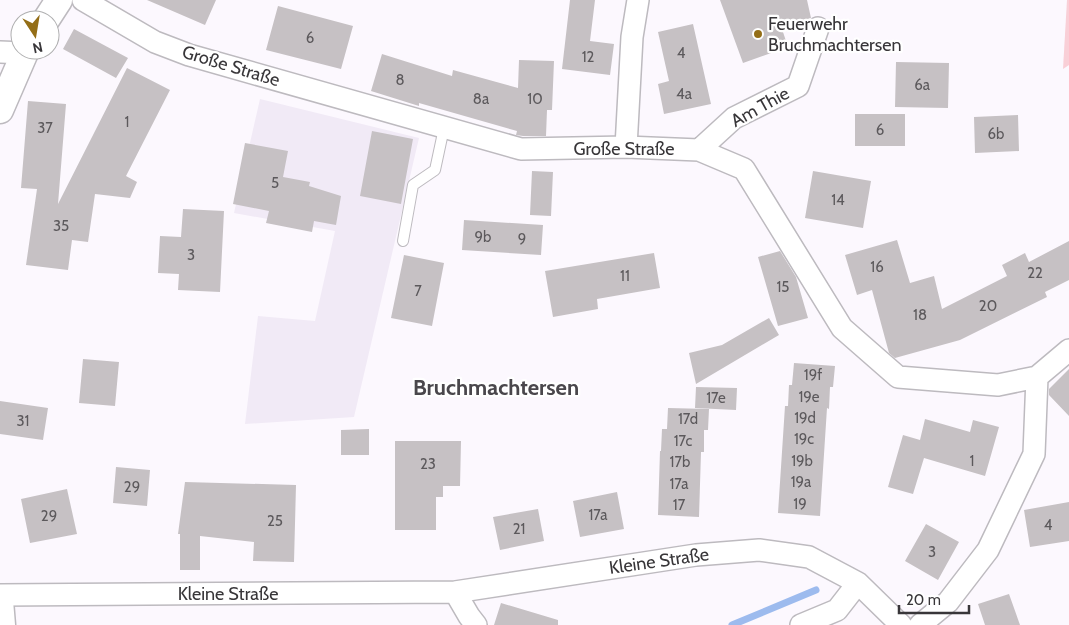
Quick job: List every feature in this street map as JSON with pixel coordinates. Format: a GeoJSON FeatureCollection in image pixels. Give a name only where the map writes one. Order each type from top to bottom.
{"type":"FeatureCollection","features":[{"type":"Feature","properties":{"kind":"street","name":"Große Straße"},"geometry":{"type":"LineString","coordinates":[[84,0],[155,42],[189,55],[520,149],[626,147],[699,150],[744,169],[842,328],[898,377],[998,385],[1037,377],[1069,350]]}},
{"type":"Feature","properties":{"kind":"street"},"geometry":{"type":"LineString","coordinates":[[626,147],[632,37],[638,0]]}},
{"type":"Feature","properties":{"kind":"street","name":"Am Thie"},"geometry":{"type":"LineString","coordinates":[[699,150],[734,118],[798,86],[818,28]]}},
{"type":"Feature","properties":{"kind":"street"},"geometry":{"type":"LineString","coordinates":[[0,110],[15,60]]}},
{"type":"Feature","properties":{"kind":"street"},"geometry":{"type":"LineString","coordinates":[[920,625],[948,602],[988,550],[1034,454],[1037,377]]}},
{"type":"Feature","properties":{"kind":"street","name":"Kleine Straße"},"geometry":{"type":"LineString","coordinates":[[0,595],[455,592],[696,555],[759,550],[809,557],[858,583],[901,625]]}},
{"type":"Feature","properties":{"kind":"street"},"geometry":{"type":"LineString","coordinates":[[801,625],[837,610],[858,583]]}},
{"type":"Feature","properties":{"kind":"street"},"geometry":{"type":"LineString","coordinates":[[455,592],[476,625]]}},
{"type":"Feature","properties":{"kind":"street"},"geometry":{"type":"LineString","coordinates":[[0,601],[2,625]]}},
{"type":"Feature","properties":{"kind":"lane"},"geometry":{"type":"LineString","coordinates":[[402,241],[413,184],[434,170],[444,128]]}},
{"type":"Feature","properties":{"kind":"shaded area"},"geometry":{"type":"Polygon","coordinates":[[[1067,0],[1069,0],[1069,65],[1063,69],[1067,0]]]}},
{"type":"Feature","properties":{"kind":"shaded area"},"geometry":{"type":"Polygon","coordinates":[[[260,99],[419,138],[354,417],[245,424],[258,316],[315,321],[335,231],[234,213],[260,99]]]}},
{"type":"Feature","properties":{"kind":"building"},"geometry":{"type":"Polygon","coordinates":[[[147,0],[216,0],[205,25],[147,0]]]}},
{"type":"Feature","properties":{"kind":"building"},"geometry":{"type":"Polygon","coordinates":[[[570,0],[595,0],[590,41],[614,44],[610,75],[562,69],[570,0]]]}},
{"type":"Feature","properties":{"kind":"building"},"geometry":{"type":"Polygon","coordinates":[[[720,0],[807,0],[811,18],[781,26],[788,47],[743,63],[720,0]]]}},
{"type":"Feature","properties":{"kind":"building"},"geometry":{"type":"Polygon","coordinates":[[[278,6],[353,26],[341,69],[266,50],[278,6]]]}},
{"type":"Feature","properties":{"kind":"building"},"geometry":{"type":"Polygon","coordinates":[[[693,24],[711,104],[664,114],[658,84],[669,81],[658,32],[693,24]]]}},
{"type":"Feature","properties":{"kind":"building"},"geometry":{"type":"Polygon","coordinates":[[[74,29],[128,58],[116,78],[63,49],[74,29]]]}},
{"type":"Feature","properties":{"kind":"building"},"geometry":{"type":"Polygon","coordinates":[[[382,54],[452,76],[453,70],[518,88],[519,60],[554,61],[552,110],[547,110],[546,136],[516,135],[517,131],[419,103],[419,106],[371,91],[382,54]]]}},
{"type":"Feature","properties":{"kind":"building"},"geometry":{"type":"Polygon","coordinates":[[[896,62],[949,63],[948,108],[895,107],[896,62]]]}},
{"type":"Feature","properties":{"kind":"building"},"geometry":{"type":"Polygon","coordinates":[[[127,68],[170,90],[126,176],[137,182],[130,198],[95,194],[88,242],[72,240],[68,270],[26,265],[37,189],[21,188],[28,101],[66,104],[58,204],[127,68]]]}},
{"type":"Feature","properties":{"kind":"building"},"geometry":{"type":"Polygon","coordinates":[[[855,114],[905,114],[905,146],[855,146],[855,114]]]}},
{"type":"Feature","properties":{"kind":"building"},"geometry":{"type":"Polygon","coordinates":[[[1018,115],[1019,151],[975,153],[974,117],[1018,115]]]}},
{"type":"Feature","properties":{"kind":"building"},"geometry":{"type":"Polygon","coordinates":[[[372,131],[413,139],[401,204],[360,196],[372,131]]]}},
{"type":"Feature","properties":{"kind":"building"},"geometry":{"type":"Polygon","coordinates":[[[245,143],[288,151],[283,177],[310,182],[309,186],[341,196],[336,225],[314,221],[312,232],[266,223],[269,211],[233,204],[245,143]]]}},
{"type":"Feature","properties":{"kind":"building"},"geometry":{"type":"Polygon","coordinates":[[[532,171],[553,172],[551,216],[530,215],[532,171]]]}},
{"type":"Feature","properties":{"kind":"building"},"geometry":{"type":"Polygon","coordinates":[[[813,171],[871,181],[863,228],[805,218],[813,171]]]}},
{"type":"Feature","properties":{"kind":"building"},"geometry":{"type":"Polygon","coordinates":[[[183,209],[224,211],[220,292],[178,290],[179,274],[158,273],[160,236],[181,237],[183,209]]]}},
{"type":"Feature","properties":{"kind":"building"},"geometry":{"type":"Polygon","coordinates":[[[464,220],[543,225],[541,255],[462,250],[464,220]]]}},
{"type":"Feature","properties":{"kind":"building"},"geometry":{"type":"Polygon","coordinates":[[[897,240],[910,283],[934,276],[942,309],[1007,276],[1002,265],[1025,253],[1029,262],[1069,241],[1069,280],[1045,292],[1047,297],[960,340],[895,358],[889,353],[872,290],[857,295],[845,255],[897,240]]]}},
{"type":"Feature","properties":{"kind":"building"},"geometry":{"type":"Polygon","coordinates":[[[780,251],[796,277],[808,318],[778,326],[758,257],[780,251]]]}},
{"type":"Feature","properties":{"kind":"building"},"geometry":{"type":"Polygon","coordinates":[[[654,253],[660,288],[597,299],[598,309],[553,317],[545,271],[654,253]]]}},
{"type":"Feature","properties":{"kind":"building"},"geometry":{"type":"Polygon","coordinates":[[[404,255],[444,263],[432,326],[391,318],[404,255]]]}},
{"type":"Feature","properties":{"kind":"building"},"geometry":{"type":"Polygon","coordinates":[[[769,318],[779,335],[696,384],[689,353],[722,345],[769,318]]]}},
{"type":"Feature","properties":{"kind":"building"},"geometry":{"type":"Polygon","coordinates":[[[83,359],[119,362],[115,406],[79,403],[83,359]]]}},
{"type":"Feature","properties":{"kind":"building"},"geometry":{"type":"Polygon","coordinates":[[[794,363],[835,366],[833,387],[830,387],[829,409],[827,408],[820,516],[778,513],[785,406],[788,406],[789,385],[792,385],[794,363]]]}},
{"type":"Feature","properties":{"kind":"building"},"geometry":{"type":"Polygon","coordinates":[[[1069,369],[1069,416],[1049,395],[1049,389],[1069,369]]]}},
{"type":"Feature","properties":{"kind":"building"},"geometry":{"type":"Polygon","coordinates":[[[696,387],[737,388],[736,410],[695,408],[696,387]]]}},
{"type":"Feature","properties":{"kind":"building"},"geometry":{"type":"Polygon","coordinates":[[[0,401],[48,408],[43,440],[0,434],[0,401]]]}},
{"type":"Feature","properties":{"kind":"building"},"geometry":{"type":"Polygon","coordinates":[[[668,408],[709,409],[708,430],[704,430],[704,452],[701,452],[699,517],[658,515],[662,429],[667,429],[668,408]]]}},
{"type":"Feature","properties":{"kind":"building"},"geometry":{"type":"Polygon","coordinates":[[[925,419],[970,432],[973,420],[999,427],[985,476],[924,458],[913,494],[888,487],[903,435],[920,440],[925,419]]]}},
{"type":"Feature","properties":{"kind":"building"},"geometry":{"type":"Polygon","coordinates":[[[369,429],[369,455],[341,455],[341,430],[369,429]]]}},
{"type":"Feature","properties":{"kind":"building"},"geometry":{"type":"Polygon","coordinates":[[[395,441],[461,441],[460,486],[443,486],[443,497],[436,497],[436,530],[395,530],[395,441]]]}},
{"type":"Feature","properties":{"kind":"building"},"geometry":{"type":"Polygon","coordinates":[[[116,467],[150,470],[147,506],[113,503],[116,467]]]}},
{"type":"Feature","properties":{"kind":"building"},"geometry":{"type":"Polygon","coordinates":[[[185,482],[296,485],[294,562],[253,561],[254,542],[200,536],[200,570],[180,570],[180,534],[178,534],[185,482]]]}},
{"type":"Feature","properties":{"kind":"building"},"geometry":{"type":"Polygon","coordinates":[[[67,489],[77,534],[30,543],[21,499],[67,489]]]}},
{"type":"Feature","properties":{"kind":"building"},"geometry":{"type":"Polygon","coordinates":[[[617,492],[624,529],[580,537],[573,501],[617,492]]]}},
{"type":"Feature","properties":{"kind":"building"},"geometry":{"type":"Polygon","coordinates":[[[1069,502],[1069,541],[1030,547],[1024,510],[1069,502]]]}},
{"type":"Feature","properties":{"kind":"building"},"geometry":{"type":"Polygon","coordinates":[[[538,509],[544,541],[500,550],[493,517],[538,509]]]}},
{"type":"Feature","properties":{"kind":"building"},"geometry":{"type":"Polygon","coordinates":[[[926,524],[959,542],[938,580],[905,561],[926,524]]]}},
{"type":"Feature","properties":{"kind":"building"},"geometry":{"type":"Polygon","coordinates":[[[1009,594],[1020,625],[985,625],[978,604],[1009,594]]]}},
{"type":"Feature","properties":{"kind":"building"},"geometry":{"type":"Polygon","coordinates":[[[501,603],[558,620],[558,625],[494,625],[501,603]]]}},
{"type":"Feature","properties":{"kind":"waterway"},"geometry":{"type":"LineString","coordinates":[[732,625],[816,590]]}},
{"type":"Feature","properties":{"kind":"place","name":"Feuerwehr Bruchmachtersen"},"geometry":{"type":"Point","coordinates":[758,34]}},
{"type":"Feature","properties":{"kind":"district","name":"Bruchmachtersen"},"geometry":{"type":"Point","coordinates":[496,387]}}]}
